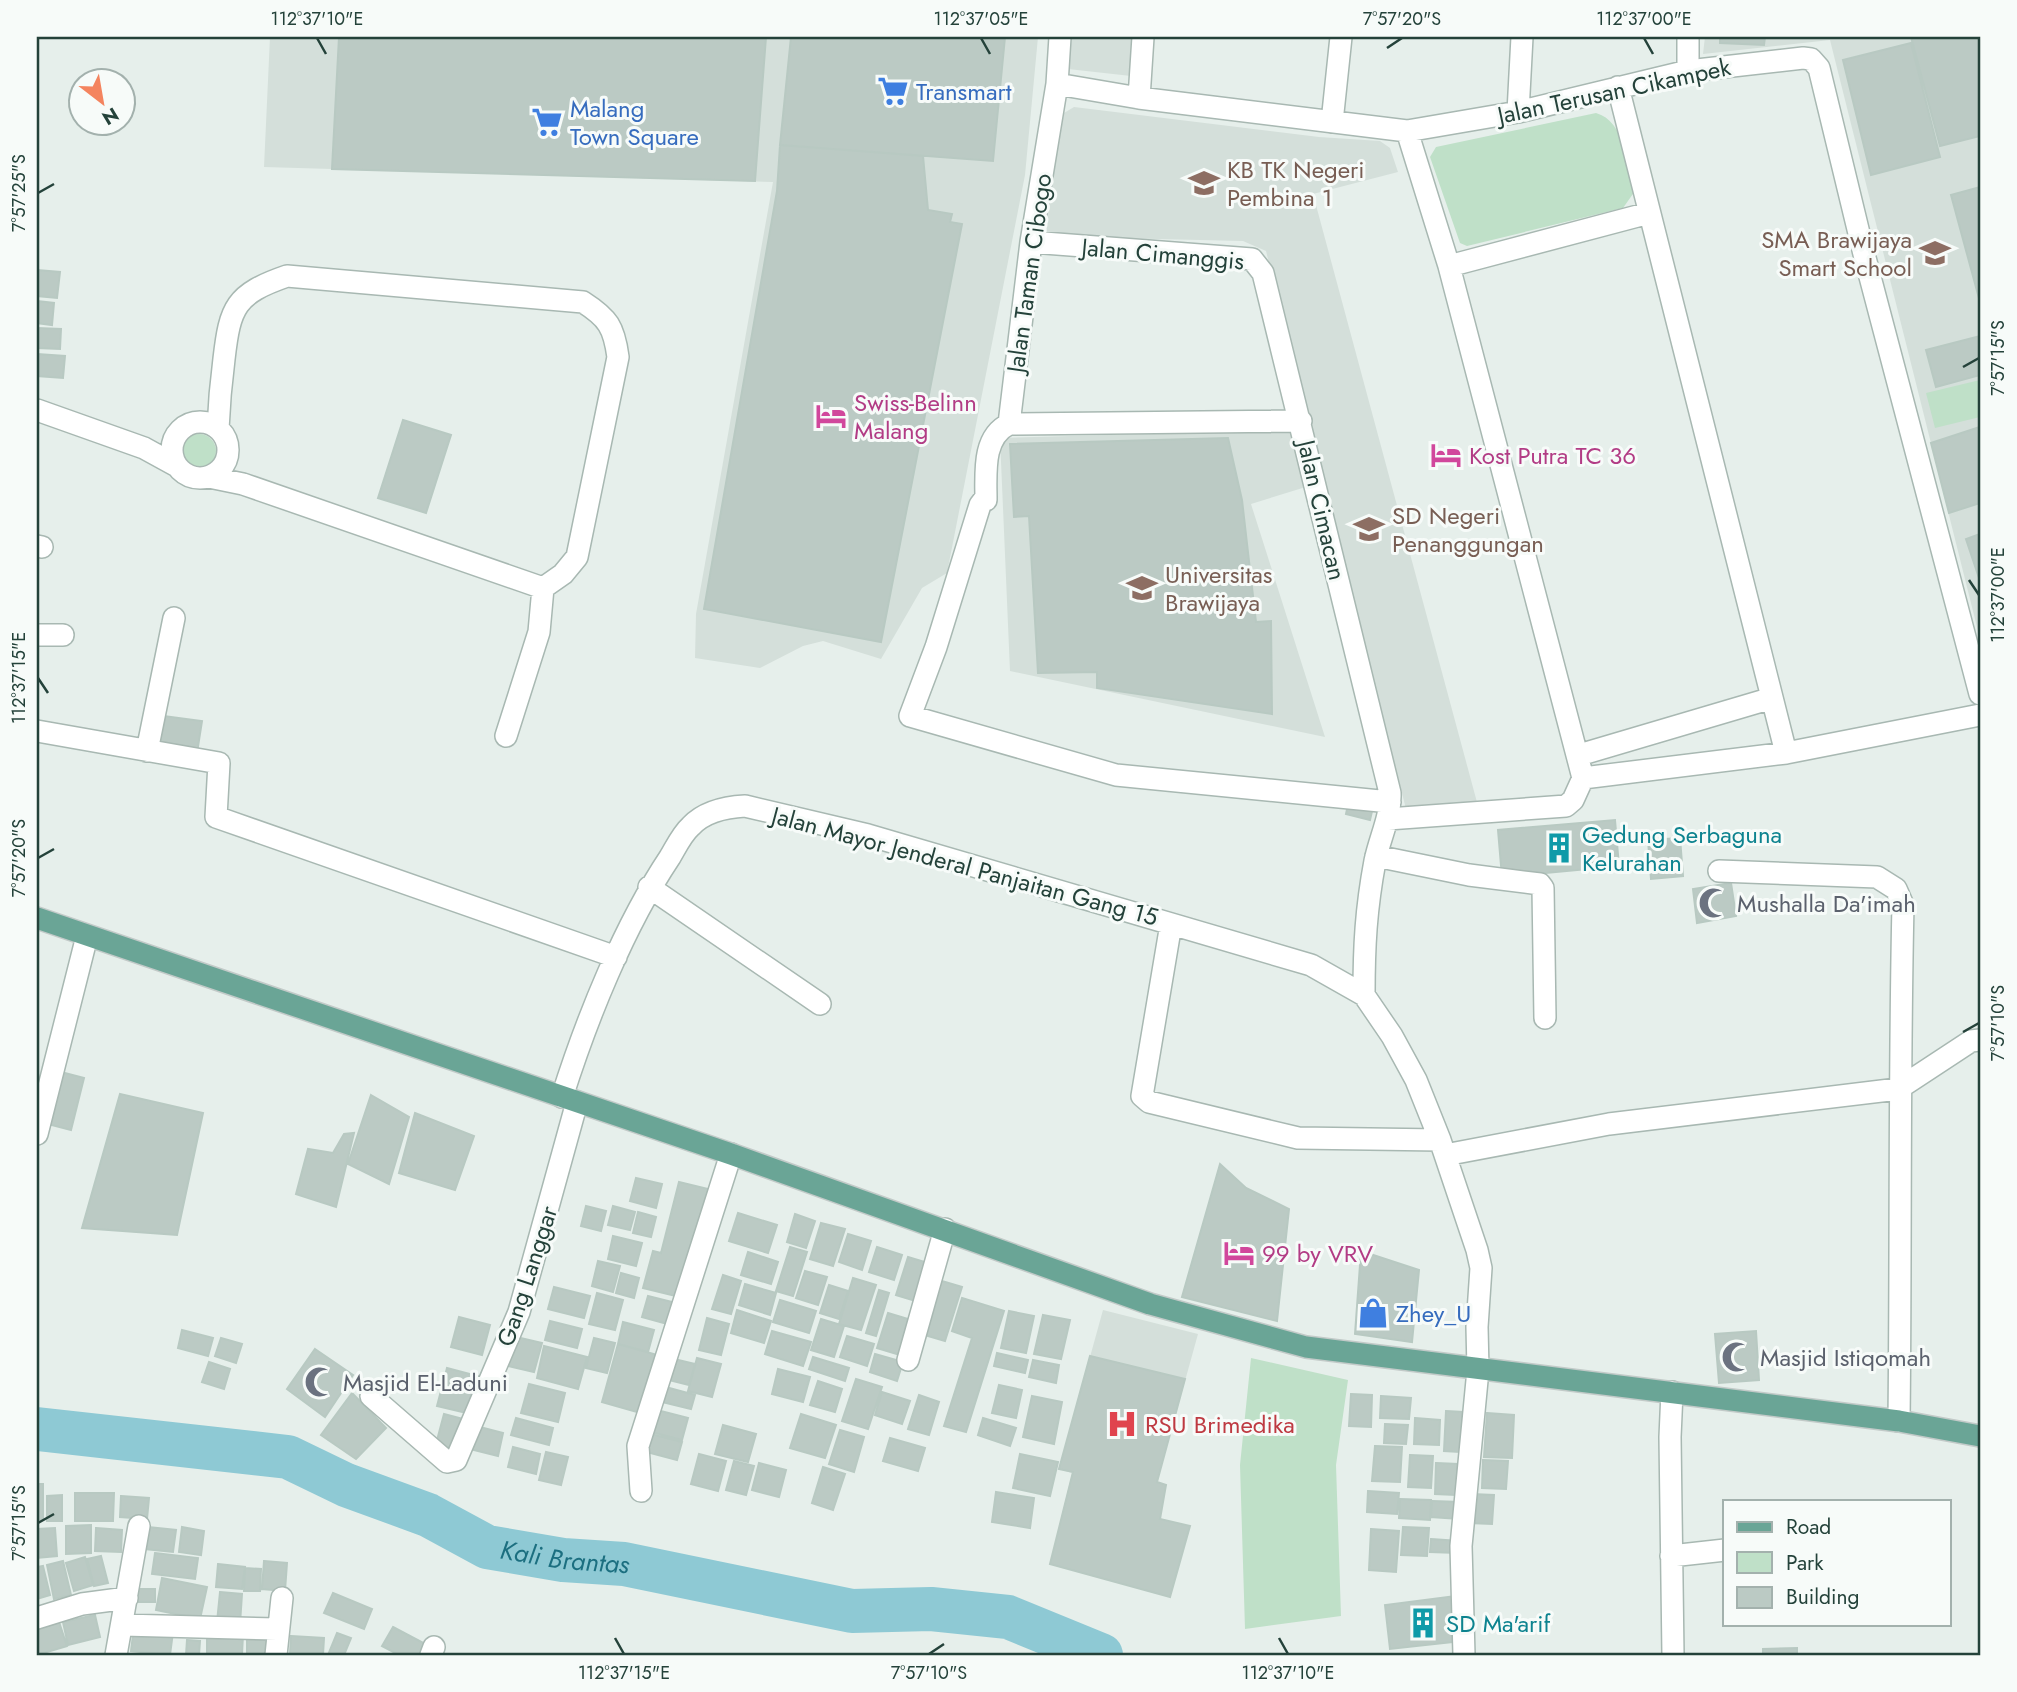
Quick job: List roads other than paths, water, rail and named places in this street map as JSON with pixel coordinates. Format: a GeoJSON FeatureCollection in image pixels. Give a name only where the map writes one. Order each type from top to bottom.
{"type":"FeatureCollection","features":[{"type":"Feature","properties":{"kind":"main road"},"geometry":{"type":"LineString","coordinates":[[37,918],[731,1154],[1150,1304],[1306,1347],[1899,1421],[1980,1436]]}},
{"type":"Feature","properties":{"kind":"street","name":"Jalan Taman Cibogo"},"geometry":{"type":"LineString","coordinates":[[1060,37],[1057,84],[1031,242],[1009,424],[993,435],[986,499],[980,505],[936,647],[911,716],[1116,775],[1389,811]]}},
{"type":"Feature","properties":{"kind":"street"},"geometry":{"type":"LineString","coordinates":[[1139,98],[1143,37]]}},
{"type":"Feature","properties":{"kind":"street"},"geometry":{"type":"LineString","coordinates":[[1332,122],[1341,37]]}},
{"type":"Feature","properties":{"kind":"street"},"geometry":{"type":"LineString","coordinates":[[1518,112],[1522,37]]}},
{"type":"Feature","properties":{"kind":"street"},"geometry":{"type":"LineString","coordinates":[[1688,37],[1688,71]]}},
{"type":"Feature","properties":{"kind":"street","name":"Jalan Terusan Cikampek"},"geometry":{"type":"LineString","coordinates":[[1057,84],[1139,98],[1407,131],[1518,112],[1688,71],[1803,58],[1811,60],[1819,68],[1864,254],[1980,694]]}},
{"type":"Feature","properties":{"kind":"street"},"geometry":{"type":"LineString","coordinates":[[1618,87],[1786,752]]}},
{"type":"Feature","properties":{"kind":"street"},"geometry":{"type":"LineString","coordinates":[[1407,131],[1449,266],[1583,778],[1573,800],[1566,806],[1389,811],[1376,856],[1364,923],[1364,995],[1392,1036],[1416,1080],[1443,1148],[1479,1259],[1478,1370],[1461,1546],[1464,1655]]}},
{"type":"Feature","properties":{"kind":"street"},"geometry":{"type":"LineString","coordinates":[[1449,266],[1649,213]]}},
{"type":"Feature","properties":{"kind":"street","name":"Jalan Cimanggis"},"geometry":{"type":"LineString","coordinates":[[1031,242],[1252,259],[1263,273],[1301,421]]}},
{"type":"Feature","properties":{"kind":"street"},"geometry":{"type":"LineString","coordinates":[[209,477],[217,472],[227,456],[228,446],[218,429],[228,319],[246,296],[286,276],[583,302],[603,314],[615,336],[618,357],[577,556],[563,573],[543,588],[538,632],[506,736]]}},
{"type":"Feature","properties":{"kind":"street"},"geometry":{"type":"LineString","coordinates":[[144,448],[161,443],[186,427],[220,399]]}},
{"type":"Feature","properties":{"kind":"street"},"geometry":{"type":"LineString","coordinates":[[37,410],[144,448],[175,465],[190,477],[209,477],[243,484],[543,588]]}},
{"type":"Feature","properties":{"kind":"street","name":"Jalan Cimacan"},"geometry":{"type":"LineString","coordinates":[[1009,424],[1301,421],[1389,811]]}},
{"type":"Feature","properties":{"kind":"street"},"geometry":{"type":"LineString","coordinates":[[175,465],[172,448],[186,427],[202,422],[218,429]]}},
{"type":"Feature","properties":{"kind":"street"},"geometry":{"type":"LineString","coordinates":[[227,456],[243,484]]}},
{"type":"Feature","properties":{"kind":"street"},"geometry":{"type":"LineString","coordinates":[[147,751],[174,618]]}},
{"type":"Feature","properties":{"kind":"street"},"geometry":{"type":"LineString","coordinates":[[37,635],[63,635]]}},
{"type":"Feature","properties":{"kind":"street"},"geometry":{"type":"LineString","coordinates":[[1579,755],[1772,698]]}},
{"type":"Feature","properties":{"kind":"street"},"geometry":{"type":"LineString","coordinates":[[1583,778],[1786,752],[1980,715]]}},
{"type":"Feature","properties":{"kind":"street"},"geometry":{"type":"LineString","coordinates":[[37,731],[219,763],[216,817],[616,957]]}},
{"type":"Feature","properties":{"kind":"street","name":"Jalan Mayor Jenderal Panjaitan Gang 15"},"geometry":{"type":"LineString","coordinates":[[570,1100],[616,957],[649,887],[690,826],[708,814],[727,807],[745,806],[868,835],[1171,923],[1311,965],[1364,995]]}},
{"type":"Feature","properties":{"kind":"street"},"geometry":{"type":"LineString","coordinates":[[1376,856],[1469,875],[1540,884],[1544,888],[1545,1018]]}},
{"type":"Feature","properties":{"kind":"street"},"geometry":{"type":"LineString","coordinates":[[1719,871],[1877,877],[1896,889],[1903,905],[1898,1089],[1902,1195],[1899,1421]]}},
{"type":"Feature","properties":{"kind":"street"},"geometry":{"type":"LineString","coordinates":[[649,887],[820,1004]]}},
{"type":"Feature","properties":{"kind":"street"},"geometry":{"type":"LineString","coordinates":[[1171,923],[1142,1096],[1149,1101],[1298,1138],[1443,1148],[1609,1124],[1898,1089],[1971,1041],[1980,1040]]}},
{"type":"Feature","properties":{"kind":"street"},"geometry":{"type":"LineString","coordinates":[[37,1134],[87,936]]}},
{"type":"Feature","properties":{"kind":"street","name":"Gang Langgar"},"geometry":{"type":"LineString","coordinates":[[371,1396],[430,1450],[447,1462],[456,1460],[519,1312],[570,1100]]}},
{"type":"Feature","properties":{"kind":"street"},"geometry":{"type":"LineString","coordinates":[[641,1492],[638,1446],[731,1154]]}},
{"type":"Feature","properties":{"kind":"street"},"geometry":{"type":"LineString","coordinates":[[908,1360],[945,1229]]}},
{"type":"Feature","properties":{"kind":"street"},"geometry":{"type":"LineString","coordinates":[[1672,1392],[1673,1655]]}},
{"type":"Feature","properties":{"kind":"street"},"geometry":{"type":"LineString","coordinates":[[116,1655],[139,1527]]}},
{"type":"Feature","properties":{"kind":"street"},"geometry":{"type":"LineString","coordinates":[[1671,1556],[1723,1550]]}},
{"type":"Feature","properties":{"kind":"street"},"geometry":{"type":"LineString","coordinates":[[37,1618],[82,1604],[127,1598]]}},
{"type":"Feature","properties":{"kind":"street"},"geometry":{"type":"LineString","coordinates":[[276,1655],[282,1598]]}},
{"type":"Feature","properties":{"kind":"street"},"geometry":{"type":"LineString","coordinates":[[123,1625],[277,1629]]}},
{"type":"Feature","properties":{"kind":"waterway","name":"Kali Brantas"},"geometry":{"type":"LineString","coordinates":[[37,1429],[288,1457],[346,1485],[428,1515],[487,1547],[563,1560],[624,1564],[852,1611],[931,1609],[1008,1617],[1101,1655]]}},
{"type":"Feature","properties":{"kind":"place","name":"Transmart"},"geometry":{"type":"Point","coordinates":[893,91]}},
{"type":"Feature","properties":{"kind":"place","name":"Malang Town Square"},"geometry":{"type":"Point","coordinates":[547,122]}},
{"type":"Feature","properties":{"kind":"place","name":"KB TK Negeri Pembina 1"},"geometry":{"type":"Point","coordinates":[1204,183]}},
{"type":"Feature","properties":{"kind":"place","name":"SMA Brawijaya Smart School"},"geometry":{"type":"Point","coordinates":[1935,253]}},
{"type":"Feature","properties":{"kind":"place","name":"Swiss-Belinn Malang"},"geometry":{"type":"Point","coordinates":[831,416]}},
{"type":"Feature","properties":{"kind":"place","name":"Kost Putra TC 36"},"geometry":{"type":"Point","coordinates":[1446,455]}},
{"type":"Feature","properties":{"kind":"place","name":"SD Negeri Penanggungan"},"geometry":{"type":"Point","coordinates":[1369,529]}},
{"type":"Feature","properties":{"kind":"place","name":"Universitas Brawijaya"},"geometry":{"type":"Point","coordinates":[1142,588]}},
{"type":"Feature","properties":{"kind":"place","name":"Gedung Serbaguna Kelurahan"},"geometry":{"type":"Point","coordinates":[1559,848]}},
{"type":"Feature","properties":{"kind":"place","name":"Mushalla Da'imah"},"geometry":{"type":"Point","coordinates":[1714,903]}},
{"type":"Feature","properties":{"kind":"place","name":"99 by VRV"},"geometry":{"type":"Point","coordinates":[1239,1253]}},
{"type":"Feature","properties":{"kind":"place","name":"Zhey_U"},"geometry":{"type":"Point","coordinates":[1373,1313]}},
{"type":"Feature","properties":{"kind":"place","name":"Masjid Istiqomah"},"geometry":{"type":"Point","coordinates":[1737,1357]}},
{"type":"Feature","properties":{"kind":"place","name":"Masjid El-Laduni"},"geometry":{"type":"Point","coordinates":[320,1382]}},
{"type":"Feature","properties":{"kind":"place","name":"RSU Brimedika"},"geometry":{"type":"Point","coordinates":[1122,1424]}},
{"type":"Feature","properties":{"kind":"place","name":"SD Ma'arif"},"geometry":{"type":"Point","coordinates":[1423,1623]}}]}
